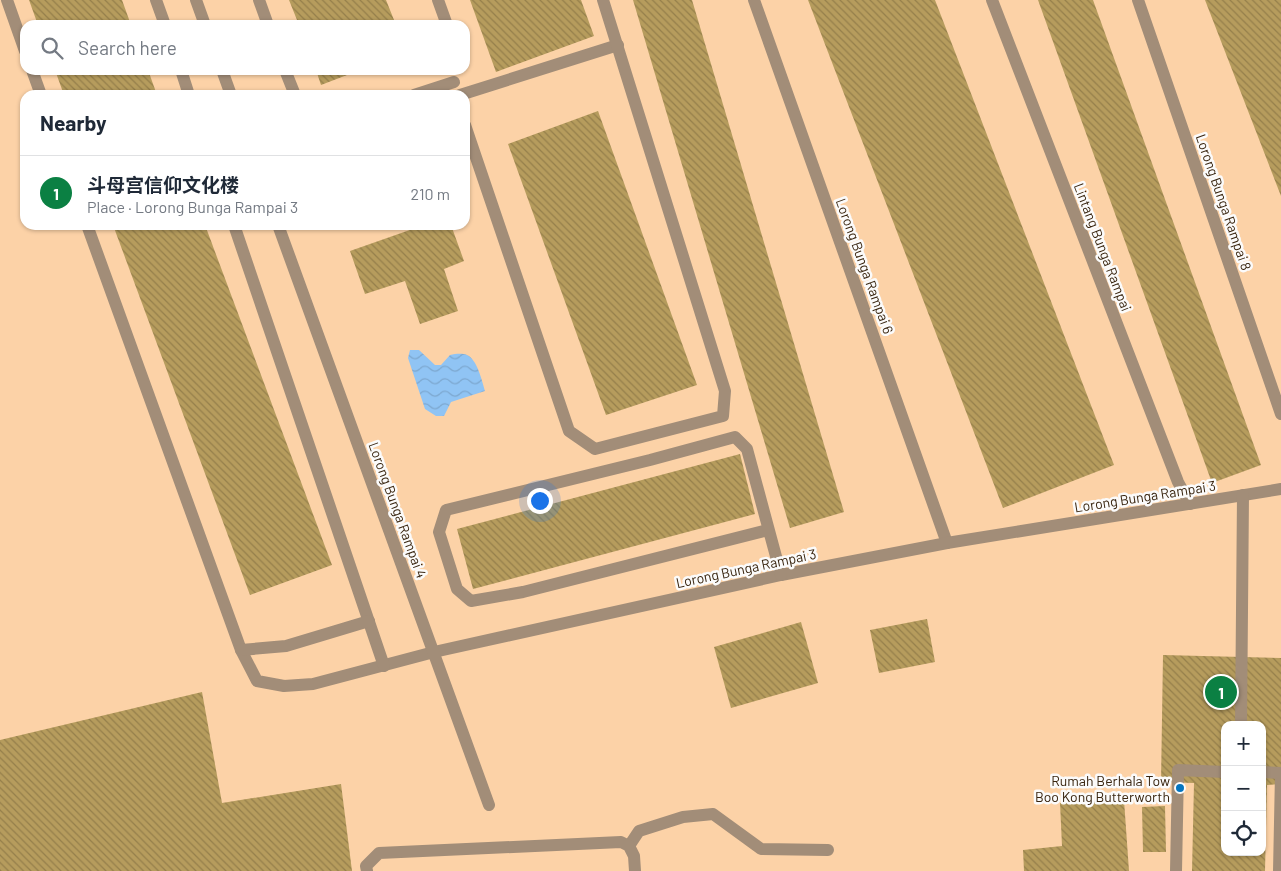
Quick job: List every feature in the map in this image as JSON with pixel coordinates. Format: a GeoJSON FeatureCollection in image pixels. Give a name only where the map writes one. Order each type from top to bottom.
{"type":"FeatureCollection","features":[{"type":"Feature","properties":{"kind":"street"},"geometry":{"type":"LineString","coordinates":[[7,0],[20,37]]}},
{"type":"Feature","properties":{"kind":"street"},"geometry":{"type":"LineString","coordinates":[[156,0],[163,20]]}},
{"type":"Feature","properties":{"kind":"street"},"geometry":{"type":"LineString","coordinates":[[196,0],[203,20]]}},
{"type":"Feature","properties":{"kind":"street"},"geometry":{"type":"LineString","coordinates":[[259,0],[266,20]]}},
{"type":"Feature","properties":{"kind":"street"},"geometry":{"type":"LineString","coordinates":[[438,0],[445,20]]}},
{"type":"Feature","properties":{"kind":"street"},"geometry":{"type":"LineString","coordinates":[[470,140],[569,431],[595,449],[723,416],[725,391],[604,0]]}},
{"type":"Feature","properties":{"kind":"street","name":"Lorong Bunga Rampai 6"},"geometry":{"type":"LineString","coordinates":[[754,0],[947,543]]}},
{"type":"Feature","properties":{"kind":"street","name":"Lintang Bunga Rampai"},"geometry":{"type":"LineString","coordinates":[[992,0],[1178,482],[1190,504]]}},
{"type":"Feature","properties":{"kind":"street","name":"Lorong Bunga Rampai 8"},"geometry":{"type":"LineString","coordinates":[[1138,0],[1281,414]]}},
{"type":"Feature","properties":{"kind":"street"},"geometry":{"type":"LineString","coordinates":[[470,92],[618,45]]}},
{"type":"Feature","properties":{"kind":"street"},"geometry":{"type":"LineString","coordinates":[[34,75],[39,90]]}},
{"type":"Feature","properties":{"kind":"street"},"geometry":{"type":"LineString","coordinates":[[183,75],[187,90]]}},
{"type":"Feature","properties":{"kind":"street"},"geometry":{"type":"LineString","coordinates":[[224,75],[229,90]]}},
{"type":"Feature","properties":{"kind":"street"},"geometry":{"type":"LineString","coordinates":[[287,75],[293,90]]}},
{"type":"Feature","properties":{"kind":"street"},"geometry":{"type":"LineString","coordinates":[[429,90],[454,82]]}},
{"type":"Feature","properties":{"kind":"street"},"geometry":{"type":"LineString","coordinates":[[89,230],[241,650],[286,646],[369,621]]}},
{"type":"Feature","properties":{"kind":"street"},"geometry":{"type":"LineString","coordinates":[[236,230],[384,666]]}},
{"type":"Feature","properties":{"kind":"street","name":"Lorong Bunga Rampai 4"},"geometry":{"type":"LineString","coordinates":[[280,230],[489,805]]}},
{"type":"Feature","properties":{"kind":"street"},"geometry":{"type":"LineString","coordinates":[[768,530],[523,592],[471,601],[457,589],[439,532],[446,510],[735,438],[747,449],[781,574]]}},
{"type":"Feature","properties":{"kind":"street","name":"Lorong Bunga Rampai 3"},"geometry":{"type":"LineString","coordinates":[[241,650],[257,681],[284,686],[313,684],[434,652],[781,574],[947,543],[1281,489]]}},
{"type":"Feature","properties":{"kind":"street"},"geometry":{"type":"LineString","coordinates":[[1241,721],[1243,495]]}},
{"type":"Feature","properties":{"kind":"street"},"geometry":{"type":"LineString","coordinates":[[1176,871],[1178,770],[1221,772]]}},
{"type":"Feature","properties":{"kind":"street"},"geometry":{"type":"LineString","coordinates":[[1266,772],[1281,773],[1279,871]]}},
{"type":"Feature","properties":{"kind":"street"},"geometry":{"type":"LineString","coordinates":[[635,871],[631,851],[638,831],[683,817],[713,814],[761,849],[828,850]]}},
{"type":"Feature","properties":{"kind":"street"},"geometry":{"type":"LineString","coordinates":[[366,869],[379,853],[621,842],[631,851]]}},
{"type":"Feature","properties":{"kind":"water"},"geometry":{"type":"Polygon","coordinates":[[[410,350],[419,350],[435,365],[441,365],[450,355],[461,354],[471,357],[481,376],[485,391],[451,402],[444,416],[436,416],[425,409],[408,358],[410,350]]]}},
{"type":"Feature","properties":{"kind":"building"},"geometry":{"type":"Polygon","coordinates":[[[29,0],[122,0],[129,20],[36,20],[29,0]]]}},
{"type":"Feature","properties":{"kind":"building"},"geometry":{"type":"Polygon","coordinates":[[[289,0],[386,0],[394,20],[297,20],[289,0]]]}},
{"type":"Feature","properties":{"kind":"building"},"geometry":{"type":"Polygon","coordinates":[[[470,0],[581,0],[594,36],[496,72],[470,0]]]}},
{"type":"Feature","properties":{"kind":"building"},"geometry":{"type":"Polygon","coordinates":[[[633,0],[692,0],[844,512],[790,528],[633,0]]]}},
{"type":"Feature","properties":{"kind":"building"},"geometry":{"type":"Polygon","coordinates":[[[808,0],[935,0],[1114,465],[1003,508],[808,0]]]}},
{"type":"Feature","properties":{"kind":"building"},"geometry":{"type":"Polygon","coordinates":[[[1038,0],[1093,0],[1261,465],[1212,483],[1038,0]]]}},
{"type":"Feature","properties":{"kind":"building"},"geometry":{"type":"Polygon","coordinates":[[[1205,0],[1281,0],[1281,196],[1205,0]]]}},
{"type":"Feature","properties":{"kind":"building"},"geometry":{"type":"Polygon","coordinates":[[[57,75],[150,75],[155,90],[62,90],[57,75]]]}},
{"type":"Feature","properties":{"kind":"building"},"geometry":{"type":"Polygon","coordinates":[[[318,75],[347,75],[321,85],[318,75]]]}},
{"type":"Feature","properties":{"kind":"building"},"geometry":{"type":"Polygon","coordinates":[[[598,111],[697,385],[606,415],[508,144],[598,111]]]}},
{"type":"Feature","properties":{"kind":"building"},"geometry":{"type":"Polygon","coordinates":[[[115,230],[207,230],[332,565],[250,595],[115,230]]]}},
{"type":"Feature","properties":{"kind":"building"},"geometry":{"type":"Polygon","coordinates":[[[410,230],[453,230],[464,261],[444,269],[458,311],[420,324],[405,281],[365,294],[350,251],[410,230]]]}},
{"type":"Feature","properties":{"kind":"building"},"geometry":{"type":"Polygon","coordinates":[[[740,454],[755,514],[473,589],[457,529],[740,454]]]}},
{"type":"Feature","properties":{"kind":"building"},"geometry":{"type":"Polygon","coordinates":[[[927,619],[935,662],[879,673],[870,630],[927,619]]]}},
{"type":"Feature","properties":{"kind":"building"},"geometry":{"type":"Polygon","coordinates":[[[801,622],[818,683],[731,708],[714,647],[801,622]]]}},
{"type":"Feature","properties":{"kind":"building"},"geometry":{"type":"Polygon","coordinates":[[[1163,655],[1281,658],[1281,784],[1267,785],[1266,828],[1266,721],[1221,721],[1221,856],[1265,856],[1265,871],[1192,871],[1194,783],[1161,782],[1163,655]]]}},
{"type":"Feature","properties":{"kind":"building"},"geometry":{"type":"Polygon","coordinates":[[[202,692],[222,803],[341,784],[352,871],[0,871],[0,740],[202,692]]]}},
{"type":"Feature","properties":{"kind":"building"},"geometry":{"type":"Polygon","coordinates":[[[1124,800],[1129,871],[1024,871],[1023,850],[1062,846],[1060,803],[1124,800]]]}},
{"type":"Feature","properties":{"kind":"building"},"geometry":{"type":"Polygon","coordinates":[[[1165,806],[1166,852],[1143,852],[1142,807],[1165,806]]]}},
{"type":"Feature","properties":{"kind":"place","name":"斗母宫信仰文化楼"},"geometry":{"type":"Point","coordinates":[1221,692]}},
{"type":"Feature","properties":{"kind":"place","name":"Rumah Berhala Tow Boo Kong Butterworth"},"geometry":{"type":"Point","coordinates":[1180,788]}}]}
